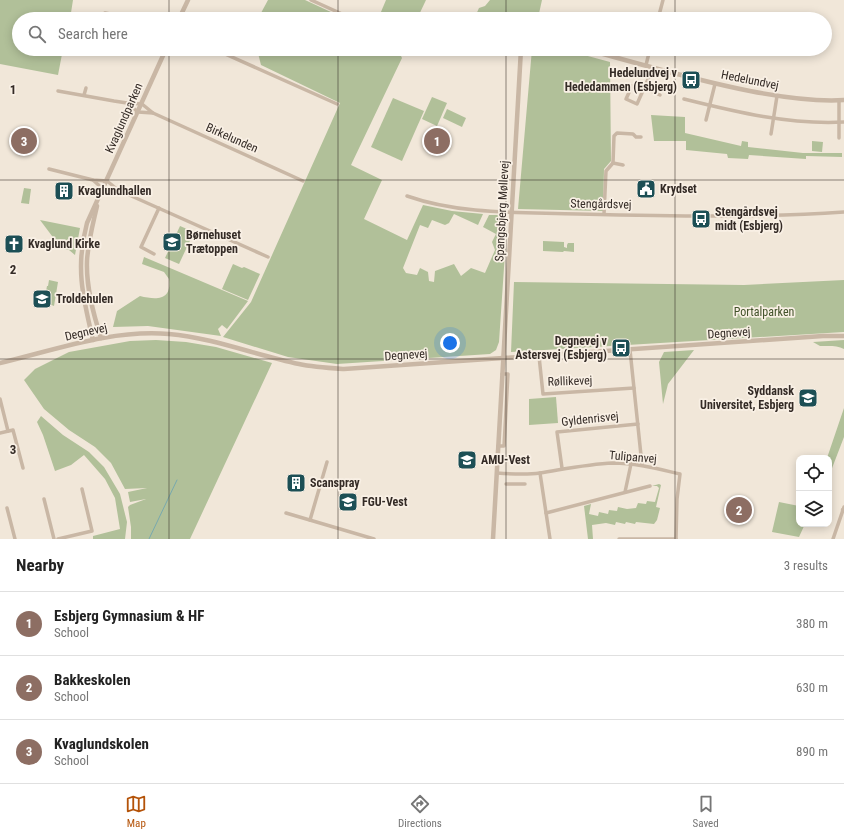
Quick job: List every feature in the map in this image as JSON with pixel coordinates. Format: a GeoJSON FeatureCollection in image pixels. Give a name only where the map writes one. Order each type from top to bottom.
{"type":"FeatureCollection","features":[{"type":"Feature","properties":{"kind":"street"},"geometry":{"type":"LineString","coordinates":[[182,12],[188,0]]}},
{"type":"Feature","properties":{"kind":"street"},"geometry":{"type":"LineString","coordinates":[[311,0],[338,12]]}},
{"type":"Feature","properties":{"kind":"street"},"geometry":{"type":"LineString","coordinates":[[660,12],[663,0]]}},
{"type":"Feature","properties":{"kind":"street","name":"Kvaglundparken"},"geometry":{"type":"LineString","coordinates":[[93,340],[83,299],[80,274],[81,247],[87,223],[163,56]]}},
{"type":"Feature","properties":{"kind":"street"},"geometry":{"type":"LineString","coordinates":[[230,56],[337,104]]}},
{"type":"Feature","properties":{"kind":"street","name":"Spangsbjerg Møllevej"},"geometry":{"type":"LineString","coordinates":[[493,539],[521,56]]}},
{"type":"Feature","properties":{"kind":"street","name":"Hedelundvej"},"geometry":{"type":"LineString","coordinates":[[612,56],[714,84],[807,100],[842,100]]}},
{"type":"Feature","properties":{"kind":"street"},"geometry":{"type":"LineString","coordinates":[[646,65],[648,56]]}},
{"type":"Feature","properties":{"kind":"street"},"geometry":{"type":"LineString","coordinates":[[653,68],[643,90],[637,104],[626,99],[632,86],[643,90],[660,95]]}},
{"type":"Feature","properties":{"kind":"street"},"geometry":{"type":"LineString","coordinates":[[706,120],[714,84]]}},
{"type":"Feature","properties":{"kind":"street"},"geometry":{"type":"LineString","coordinates":[[84,95],[86,88]]}},
{"type":"Feature","properties":{"kind":"street"},"geometry":{"type":"LineString","coordinates":[[58,91],[114,101],[142,104]]}},
{"type":"Feature","properties":{"kind":"street"},"geometry":{"type":"LineString","coordinates":[[771,134],[777,96]]}},
{"type":"Feature","properties":{"kind":"street"},"geometry":{"type":"LineString","coordinates":[[684,99],[709,106],[773,119],[807,122],[842,122]]}},
{"type":"Feature","properties":{"kind":"street"},"geometry":{"type":"LineString","coordinates":[[840,138],[842,100]]}},
{"type":"Feature","properties":{"kind":"street"},"geometry":{"type":"LineString","coordinates":[[127,102],[138,112]]}},
{"type":"Feature","properties":{"kind":"street","name":"Birkelunden"},"geometry":{"type":"LineString","coordinates":[[142,104],[153,114]]}},
{"type":"Feature","properties":{"kind":"street","name":"Birkelunden"},"geometry":{"type":"LineString","coordinates":[[138,112],[153,114],[303,181]]}},
{"type":"Feature","properties":{"kind":"street"},"geometry":{"type":"LineString","coordinates":[[604,214],[606,171],[613,163],[614,136],[617,133],[633,134],[636,137],[641,137]]}},
{"type":"Feature","properties":{"kind":"street"},"geometry":{"type":"LineString","coordinates":[[613,163],[623,165]]}},
{"type":"Feature","properties":{"kind":"street"},"geometry":{"type":"LineString","coordinates":[[49,169],[93,180],[107,181],[118,190],[268,258]]}},
{"type":"Feature","properties":{"kind":"street"},"geometry":{"type":"LineString","coordinates":[[93,180],[103,189],[118,190]]}},
{"type":"Feature","properties":{"kind":"street","name":"Kvaglundparken"},"geometry":{"type":"LineString","coordinates":[[100,194],[91,232],[87,262],[88,289],[101,338]]}},
{"type":"Feature","properties":{"kind":"street","name":"Stengårdsvej"},"geometry":{"type":"LineString","coordinates":[[407,196],[443,206],[512,212],[702,216],[844,212]]}},
{"type":"Feature","properties":{"kind":"street"},"geometry":{"type":"LineString","coordinates":[[154,254],[140,247],[158,208]]}},
{"type":"Feature","properties":{"kind":"street","name":"Degnevej"},"geometry":{"type":"LineString","coordinates":[[0,363],[101,338],[151,333],[176,334],[219,342],[299,364],[344,369],[823,336],[844,336]]}},
{"type":"Feature","properties":{"kind":"street"},"geometry":{"type":"LineString","coordinates":[[630,350],[642,465]]}},
{"type":"Feature","properties":{"kind":"street","name":"Røllikevej"},"geometry":{"type":"LineString","coordinates":[[539,356],[542,394],[634,388]]}},
{"type":"Feature","properties":{"kind":"street"},"geometry":{"type":"LineString","coordinates":[[0,400],[8,431]]}},
{"type":"Feature","properties":{"kind":"street","name":"Gyldenrisvej"},"geometry":{"type":"LineString","coordinates":[[562,468],[557,432],[638,424]]}},
{"type":"Feature","properties":{"kind":"street"},"geometry":{"type":"LineString","coordinates":[[0,433],[13,430],[23,468]]}},
{"type":"Feature","properties":{"kind":"street"},"geometry":{"type":"LineString","coordinates":[[310,520],[327,462]]}},
{"type":"Feature","properties":{"kind":"street","name":"Tulipanvej"},"geometry":{"type":"LineString","coordinates":[[497,474],[540,473],[589,464],[614,463],[642,465],[680,474],[677,499],[676,539]]}},
{"type":"Feature","properties":{"kind":"street"},"geometry":{"type":"LineString","coordinates":[[625,492],[631,464]]}},
{"type":"Feature","properties":{"kind":"street"},"geometry":{"type":"LineString","coordinates":[[540,473],[550,539]]}},
{"type":"Feature","properties":{"kind":"street"},"geometry":{"type":"LineString","coordinates":[[518,474],[518,484]]}},
{"type":"Feature","properties":{"kind":"street"},"geometry":{"type":"LineString","coordinates":[[506,484],[525,484]]}},
{"type":"Feature","properties":{"kind":"street"},"geometry":{"type":"LineString","coordinates":[[546,513],[650,486]]}},
{"type":"Feature","properties":{"kind":"street"},"geometry":{"type":"LineString","coordinates":[[58,539],[92,531],[82,489]]}},
{"type":"Feature","properties":{"kind":"street"},"geometry":{"type":"LineString","coordinates":[[44,499],[54,539]]}},
{"type":"Feature","properties":{"kind":"street"},"geometry":{"type":"LineString","coordinates":[[7,508],[15,539]]}},
{"type":"Feature","properties":{"kind":"street"},"geometry":{"type":"LineString","coordinates":[[833,539],[844,509]]}},
{"type":"Feature","properties":{"kind":"street"},"geometry":{"type":"LineString","coordinates":[[286,513],[374,539]]}},
{"type":"Feature","properties":{"kind":"street"},"geometry":{"type":"LineString","coordinates":[[619,539],[676,539]]}},
{"type":"Feature","properties":{"kind":"green space"},"geometry":{"type":"Polygon","coordinates":[[[0,0],[73,0],[71,12],[12,12],[12,56],[62,56],[58,75],[0,64],[0,0]]]}},
{"type":"Feature","properties":{"kind":"green space"},"geometry":{"type":"Polygon","coordinates":[[[268,0],[305,0],[331,12],[262,12],[268,0]]]}},
{"type":"Feature","properties":{"kind":"green space"},"geometry":{"type":"Polygon","coordinates":[[[386,0],[426,0],[420,12],[381,12],[386,0]]]}},
{"type":"Feature","properties":{"kind":"green space"},"geometry":{"type":"Polygon","coordinates":[[[490,0],[542,0],[539,12],[477,12],[479,8],[485,6],[490,0]]]}},
{"type":"Feature","properties":{"kind":"green space"},"geometry":{"type":"Polygon","coordinates":[[[259,56],[401,56],[402,58],[351,165],[382,180],[364,219],[407,240],[423,205],[452,211],[483,214],[478,225],[454,214],[449,223],[445,225],[432,220],[428,228],[420,225],[403,268],[406,273],[417,275],[420,268],[428,272],[429,281],[434,282],[435,271],[454,264],[461,276],[471,268],[485,273],[495,250],[492,242],[496,234],[483,227],[489,215],[505,215],[507,217],[503,231],[506,238],[499,342],[496,350],[490,354],[337,364],[288,357],[223,337],[251,302],[340,103],[261,65],[259,56]]]}},
{"type":"Feature","properties":{"kind":"green space"},"geometry":{"type":"Polygon","coordinates":[[[531,56],[588,56],[610,62],[611,161],[604,169],[603,211],[518,209],[531,56]]]}},
{"type":"Feature","properties":{"kind":"green space"},"geometry":{"type":"Polygon","coordinates":[[[432,97],[447,103],[437,126],[422,119],[432,97]]]}},
{"type":"Feature","properties":{"kind":"green space"},"geometry":{"type":"Polygon","coordinates":[[[393,98],[424,111],[402,161],[371,147],[393,98]]]}},
{"type":"Feature","properties":{"kind":"green space"},"geometry":{"type":"Polygon","coordinates":[[[447,109],[466,118],[462,127],[443,118],[447,109]]]}},
{"type":"Feature","properties":{"kind":"green space"},"geometry":{"type":"Polygon","coordinates":[[[651,115],[685,117],[685,133],[741,146],[742,141],[748,142],[748,147],[803,153],[842,153],[842,157],[806,156],[806,159],[749,155],[748,159],[728,158],[727,154],[686,150],[686,141],[654,141],[651,115]]]}},
{"type":"Feature","properties":{"kind":"green space"},"geometry":{"type":"Polygon","coordinates":[[[812,141],[823,142],[822,152],[812,151],[812,141]]]}},
{"type":"Feature","properties":{"kind":"green space"},"geometry":{"type":"Polygon","coordinates":[[[24,188],[31,189],[29,204],[21,203],[24,188]]]}},
{"type":"Feature","properties":{"kind":"green space"},"geometry":{"type":"Polygon","coordinates":[[[40,220],[80,228],[75,255],[69,250],[50,247],[52,236],[40,220]]]}},
{"type":"Feature","properties":{"kind":"green space"},"geometry":{"type":"Polygon","coordinates":[[[180,226],[194,232],[179,264],[165,258],[180,226]]]}},
{"type":"Feature","properties":{"kind":"green space"},"geometry":{"type":"Polygon","coordinates":[[[543,241],[564,242],[564,247],[567,248],[568,243],[574,243],[574,252],[543,251],[543,241]]]}},
{"type":"Feature","properties":{"kind":"green space"},"geometry":{"type":"Polygon","coordinates":[[[144,257],[248,301],[227,329],[222,325],[218,329],[221,336],[148,326],[113,327],[117,311],[140,296],[157,298],[162,297],[168,292],[169,279],[164,272],[142,264],[144,257]]]}},
{"type":"Feature","properties":{"kind":"green space"},"geometry":{"type":"Polygon","coordinates":[[[233,264],[260,274],[248,300],[222,289],[233,264]]]}},
{"type":"Feature","properties":{"kind":"green space"},"geometry":{"type":"Polygon","coordinates":[[[49,280],[58,282],[54,306],[44,302],[49,280]]]}},
{"type":"Feature","properties":{"kind":"green space","name":"Portalparken"},"geometry":{"type":"Polygon","coordinates":[[[844,280],[844,332],[511,352],[514,282],[744,285],[844,280]]]}},
{"type":"Feature","properties":{"kind":"green space"},"geometry":{"type":"Polygon","coordinates":[[[156,340],[186,342],[216,347],[272,363],[190,539],[131,539],[128,507],[146,499],[130,502],[128,492],[147,488],[125,489],[111,463],[95,447],[69,430],[44,409],[24,380],[35,369],[69,352],[130,341],[156,340]]]}},
{"type":"Feature","properties":{"kind":"green space"},"geometry":{"type":"Polygon","coordinates":[[[844,340],[844,349],[835,346],[820,346],[813,342],[844,340]]]}},
{"type":"Feature","properties":{"kind":"green space"},"geometry":{"type":"Polygon","coordinates":[[[694,350],[668,384],[663,404],[659,362],[664,352],[694,350]]]}},
{"type":"Feature","properties":{"kind":"green space"},"geometry":{"type":"Polygon","coordinates":[[[556,397],[558,423],[529,425],[529,399],[556,397]]]}},
{"type":"Feature","properties":{"kind":"green space"},"geometry":{"type":"Polygon","coordinates":[[[844,408],[844,437],[832,468],[832,455],[828,455],[844,408]]]}},
{"type":"Feature","properties":{"kind":"green space"},"geometry":{"type":"Polygon","coordinates":[[[41,416],[63,435],[89,452],[104,467],[120,494],[127,522],[125,539],[93,539],[93,536],[120,529],[115,498],[105,479],[84,455],[71,465],[55,471],[37,422],[41,416]]]}},
{"type":"Feature","properties":{"kind":"green space"},"geometry":{"type":"Polygon","coordinates":[[[659,484],[661,485],[656,507],[660,508],[657,520],[654,524],[636,522],[635,524],[626,522],[625,524],[616,522],[615,525],[606,523],[592,525],[593,539],[588,539],[584,506],[591,504],[589,514],[598,516],[599,512],[608,514],[609,510],[617,511],[618,507],[627,509],[636,508],[638,503],[646,504],[647,501],[655,502],[659,488],[657,486],[652,486],[659,484]]]}},
{"type":"Feature","properties":{"kind":"green space"},"geometry":{"type":"Polygon","coordinates":[[[779,502],[796,505],[796,527],[804,527],[799,537],[772,532],[779,502]]]}},
{"type":"Feature","properties":{"kind":"waterway"},"geometry":{"type":"LineString","coordinates":[[149,539],[177,480]]}},
{"type":"Feature","properties":{"kind":"place","name":"Hedelundvej v Hededammen (Esbjerg)"},"geometry":{"type":"Point","coordinates":[691,80]}},
{"type":"Feature","properties":{"kind":"place","name":"Kvaglundskolen"},"geometry":{"type":"Point","coordinates":[24,141]}},
{"type":"Feature","properties":{"kind":"place","name":"Esbjerg Gymnasium & HF"},"geometry":{"type":"Point","coordinates":[437,141]}},
{"type":"Feature","properties":{"kind":"place","name":"Krydset"},"geometry":{"type":"Point","coordinates":[646,189]}},
{"type":"Feature","properties":{"kind":"place","name":"Kvaglundhallen"},"geometry":{"type":"Point","coordinates":[64,191]}},
{"type":"Feature","properties":{"kind":"place","name":"Stengårdsvej midt (Esbjerg)"},"geometry":{"type":"Point","coordinates":[701,219]}},
{"type":"Feature","properties":{"kind":"place","name":"Børnehuset Trætoppen"},"geometry":{"type":"Point","coordinates":[172,242]}},
{"type":"Feature","properties":{"kind":"place","name":"Kvaglund Kirke"},"geometry":{"type":"Point","coordinates":[14,244]}},
{"type":"Feature","properties":{"kind":"place","name":"Troldehulen"},"geometry":{"type":"Point","coordinates":[42,299]}},
{"type":"Feature","properties":{"kind":"place","name":"Degnevej v Astersvej (Esbjerg)"},"geometry":{"type":"Point","coordinates":[621,348]}},
{"type":"Feature","properties":{"kind":"place","name":"Syddansk Universitet, Esbjerg"},"geometry":{"type":"Point","coordinates":[808,398]}},
{"type":"Feature","properties":{"kind":"place","name":"AMU-Vest"},"geometry":{"type":"Point","coordinates":[467,460]}},
{"type":"Feature","properties":{"kind":"place","name":"Scanspray"},"geometry":{"type":"Point","coordinates":[296,483]}},
{"type":"Feature","properties":{"kind":"place","name":"FGU-Vest"},"geometry":{"type":"Point","coordinates":[348,502]}},
{"type":"Feature","properties":{"kind":"place","name":"Bakkeskolen"},"geometry":{"type":"Point","coordinates":[739,510]}}]}
